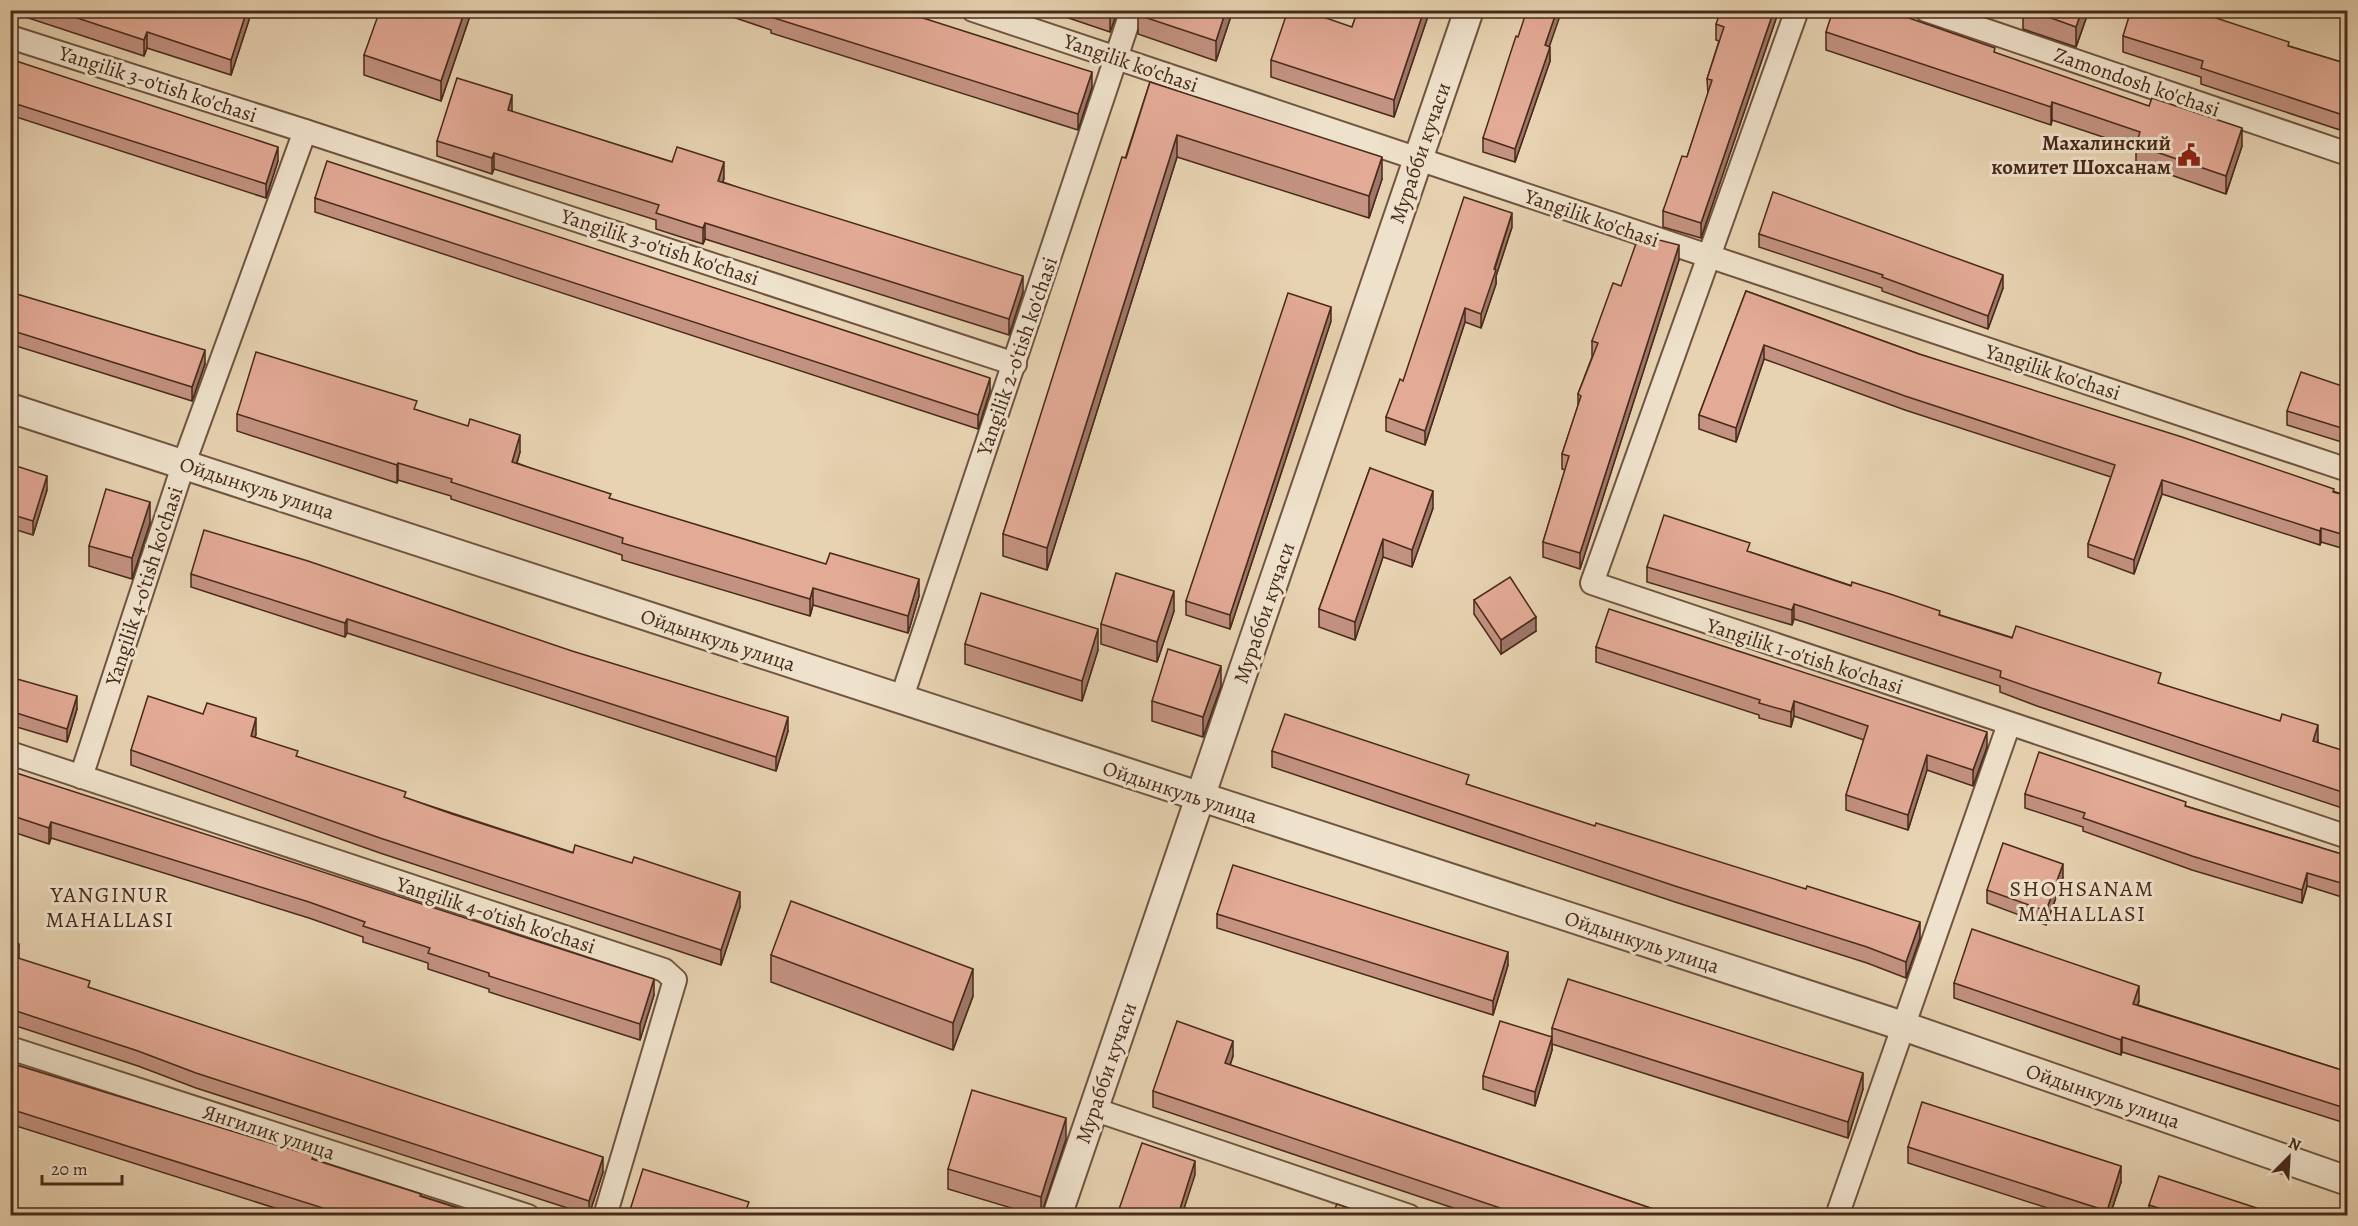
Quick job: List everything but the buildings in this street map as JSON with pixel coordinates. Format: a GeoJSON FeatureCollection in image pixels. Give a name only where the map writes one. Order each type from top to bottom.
{"type":"FeatureCollection","features":[{"type":"Feature","properties":{"kind":"street","name":"Yangilik ko'chasi"},"geometry":{"type":"LineString","coordinates":[[973,10],[2348,470]]}},
{"type":"Feature","properties":{"kind":"street","name":"Yangilik 2-o'tish ko'chasi"},"geometry":{"type":"LineString","coordinates":[[901,700],[1132,10]]}},
{"type":"Feature","properties":{"kind":"street","name":"Мурабби кучаси"},"geometry":{"type":"LineString","coordinates":[[1057,1215],[1469,10]]}},
{"type":"Feature","properties":{"kind":"street"},"geometry":{"type":"LineString","coordinates":[[1709,257],[1797,10]]}},
{"type":"Feature","properties":{"kind":"street","name":"Zamondosh ko'chasi"},"geometry":{"type":"LineString","coordinates":[[1926,10],[2348,154]]}},
{"type":"Feature","properties":{"kind":"street","name":"Yangilik 3-o'tish ko'chasi"},"geometry":{"type":"LineString","coordinates":[[10,37],[305,130],[1015,364]]}},
{"type":"Feature","properties":{"kind":"street"},"geometry":{"type":"LineString","coordinates":[[184,464],[305,130]]}},
{"type":"Feature","properties":{"kind":"street","name":"Yangilik 1-o'tish ko'chasi"},"geometry":{"type":"LineString","coordinates":[[1709,257],[1592,584],[2348,837]]}},
{"type":"Feature","properties":{"kind":"street","name":"Ойдынкуль улица"},"geometry":{"type":"LineString","coordinates":[[10,408],[1201,799],[1903,1026],[2348,1181]]}},
{"type":"Feature","properties":{"kind":"street","name":"Yangilik 4-o'tish ko'chasi"},"geometry":{"type":"LineString","coordinates":[[81,777],[184,464]]}},
{"type":"Feature","properties":{"kind":"street"},"geometry":{"type":"LineString","coordinates":[[1837,1215],[2009,724]]}},
{"type":"Feature","properties":{"kind":"street","name":"Yangilik 4-o'tish ko'chasi"},"geometry":{"type":"LineString","coordinates":[[10,753],[664,970],[673,976],[675,980],[605,1215]]}},
{"type":"Feature","properties":{"kind":"street","name":"Янгилик улица"},"geometry":{"type":"LineString","coordinates":[[10,1048],[528,1215]]}},
{"type":"Feature","properties":{"kind":"street"},"geometry":{"type":"LineString","coordinates":[[1093,1109],[1401,1214]]}},
{"type":"Feature","properties":{"kind":"place","name":"Махалинский комитет Шохcанам"},"geometry":{"type":"Point","coordinates":[2189,155]}},
{"type":"Feature","properties":{"kind":"district","name":"SHOHSANAM MAHALLASI"},"geometry":{"type":"Point","coordinates":[2082,902]}},
{"type":"Feature","properties":{"kind":"district","name":"YANGINUR MAHALLASI"},"geometry":{"type":"Point","coordinates":[110,908]}}]}
